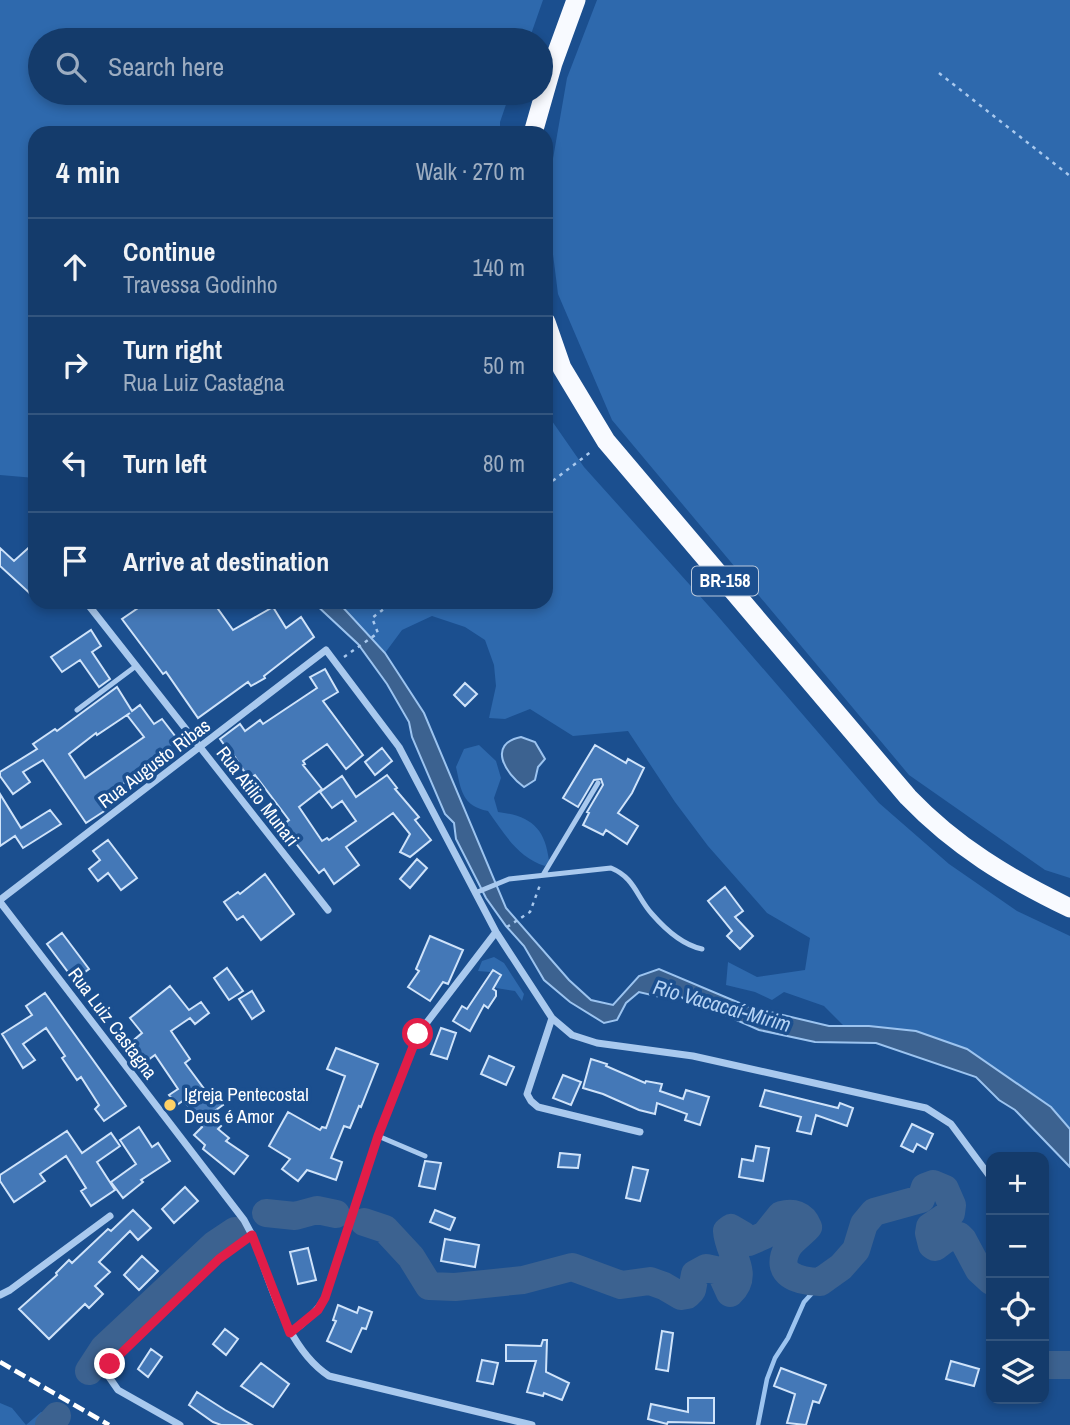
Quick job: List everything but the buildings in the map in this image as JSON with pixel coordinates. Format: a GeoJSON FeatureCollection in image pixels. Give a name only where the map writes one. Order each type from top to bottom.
{"type":"FeatureCollection","features":[{"type":"Feature","properties":{"kind":"highway"},"geometry":{"type":"LineString","coordinates":[[553,64],[576,0]]}},
{"type":"Feature","properties":{"kind":"highway"},"geometry":{"type":"LineString","coordinates":[[535,126],[541,105]]}},
{"type":"Feature","properties":{"kind":"highway","name":"BR-158"},"geometry":{"type":"LineString","coordinates":[[553,342],[562,368],[606,441],[908,797],[932,822],[960,844],[1021,884],[1070,908]]}},
{"type":"Feature","properties":{"kind":"street","name":"Rua Atilio Munari"},"geometry":{"type":"LineString","coordinates":[[91,609],[328,910]]}},
{"type":"Feature","properties":{"kind":"street","name":"Rua Augusto Ribas"},"geometry":{"type":"LineString","coordinates":[[0,901],[327,650],[399,747],[475,893]]}},
{"type":"Feature","properties":{"kind":"street"},"geometry":{"type":"LineString","coordinates":[[475,893],[552,1018],[572,1035],[597,1043],[693,1056],[926,1108],[951,1124],[986,1171]]}},
{"type":"Feature","properties":{"kind":"street","name":"Rua Luiz Castagna"},"geometry":{"type":"LineString","coordinates":[[0,901],[244,1220],[290,1333],[310,1361],[329,1376],[532,1425]]}},
{"type":"Feature","properties":{"kind":"street"},"geometry":{"type":"LineString","coordinates":[[290,1333],[318,1310],[325,1298],[378,1136],[418,1034],[499,931]]}},
{"type":"Feature","properties":{"kind":"street"},"geometry":{"type":"LineString","coordinates":[[552,1018],[527,1094],[531,1101],[538,1107],[639,1132]]}},
{"type":"Feature","properties":{"kind":"street"},"geometry":{"type":"LineString","coordinates":[[0,1295],[110,1216]]}},
{"type":"Feature","properties":{"kind":"street"},"geometry":{"type":"LineString","coordinates":[[180,1425],[118,1390],[109,1377],[110,1364],[219,1259],[252,1235]]}},
{"type":"Feature","properties":{"kind":"lane"},"geometry":{"type":"LineString","coordinates":[[77,710],[136,666]]}},
{"type":"Feature","properties":{"kind":"lane"},"geometry":{"type":"LineString","coordinates":[[543,875],[598,783]]}},
{"type":"Feature","properties":{"kind":"lane"},"geometry":{"type":"LineString","coordinates":[[475,893],[509,879],[611,868],[626,874],[652,914],[688,946],[702,949]]}},
{"type":"Feature","properties":{"kind":"lane"},"geometry":{"type":"LineString","coordinates":[[378,1136],[425,1156]]}},
{"type":"Feature","properties":{"kind":"path"},"geometry":{"type":"LineString","coordinates":[[939,73],[1070,176]]}},
{"type":"Feature","properties":{"kind":"path"},"geometry":{"type":"LineString","coordinates":[[553,481],[606,441]]}},
{"type":"Feature","properties":{"kind":"path"},"geometry":{"type":"LineString","coordinates":[[351,652],[378,633],[372,618],[384,609]]}},
{"type":"Feature","properties":{"kind":"path"},"geometry":{"type":"LineString","coordinates":[[499,931],[530,912],[543,875]]}},
{"type":"Feature","properties":{"kind":"shaded area"},"geometry":{"type":"Polygon","coordinates":[[[0,0],[543,0],[533,28],[28,28],[28,105],[506,105],[500,126],[28,126],[28,477],[0,475],[0,0]]]}},
{"type":"Feature","properties":{"kind":"shaded area"},"geometry":{"type":"Polygon","coordinates":[[[597,0],[1070,0],[1070,878],[1045,870],[909,775],[612,420],[558,294],[553,254],[553,159],[567,78],[597,0]]]}},
{"type":"Feature","properties":{"kind":"shaded area"},"geometry":{"type":"Polygon","coordinates":[[[553,422],[584,467],[716,614],[879,803],[949,864],[1017,911],[1070,936],[1070,1129],[1051,1107],[967,1049],[916,1031],[844,1026],[824,1006],[784,992],[772,1000],[755,992],[726,985],[728,962],[757,977],[805,970],[810,938],[767,913],[708,846],[628,731],[573,736],[530,709],[505,719],[489,718],[496,686],[494,665],[485,640],[465,627],[432,616],[402,630],[385,653],[344,609],[553,609],[553,422]]]}},
{"type":"Feature","properties":{"kind":"shaded area"},"geometry":{"type":"Polygon","coordinates":[[[479,745],[496,761],[501,778],[494,798],[498,812],[528,821],[540,832],[549,861],[545,866],[527,857],[506,836],[488,811],[479,809],[464,796],[456,767],[464,749],[479,745]]]}},
{"type":"Feature","properties":{"kind":"shaded area"},"geometry":{"type":"Polygon","coordinates":[[[494,957],[504,963],[524,994],[522,1001],[515,991],[496,988],[490,972],[478,971],[482,961],[494,957]]]}},
{"type":"Feature","properties":{"kind":"shaded area"},"geometry":{"type":"Polygon","coordinates":[[[0,1403],[12,1408],[26,1425],[0,1425],[0,1403]]]}},
{"type":"Feature","properties":{"kind":"shaded area"},"geometry":{"type":"Polygon","coordinates":[[[41,1412],[53,1414],[61,1425],[26,1425],[41,1412]]]}},
{"type":"Feature","properties":{"kind":"water","name":"Rio Vacacaí-Mirim"},"geometry":{"type":"Polygon","coordinates":[[[320,609],[344,609],[385,653],[424,713],[506,908],[569,980],[591,1000],[613,1005],[639,976],[659,969],[749,1007],[829,1026],[869,1026],[916,1031],[967,1049],[1051,1107],[1070,1129],[1070,1167],[1015,1110],[999,1100],[976,1077],[876,1043],[815,1042],[759,1030],[716,1011],[689,1003],[679,995],[660,997],[639,992],[626,1003],[617,1020],[604,1023],[570,1002],[544,980],[524,946],[486,898],[456,839],[454,823],[445,814],[412,737],[409,722],[387,684],[358,644],[320,609]]]}},
{"type":"Feature","properties":{"kind":"water"},"geometry":{"type":"Polygon","coordinates":[[[521,737],[535,742],[545,759],[538,767],[535,780],[524,787],[506,767],[502,752],[504,746],[521,737]]]}},
{"type":"Feature","properties":{"kind":"waterway"},"geometry":{"type":"LineString","coordinates":[[364,1222],[385,1229],[411,1257],[429,1286],[455,1287],[523,1280],[572,1267],[621,1285],[650,1281],[681,1296],[692,1290],[695,1274],[706,1268],[720,1271],[730,1293],[739,1278],[737,1263],[728,1239],[727,1231],[731,1228],[749,1242],[765,1235],[781,1215],[793,1214],[800,1217],[808,1227],[788,1247],[784,1264],[790,1275],[820,1282],[841,1267],[856,1250],[864,1224],[874,1212],[921,1199],[925,1187],[933,1184],[945,1189],[952,1205],[951,1213],[930,1227],[932,1245],[935,1247],[947,1238],[959,1236],[979,1270],[988,1278]]}},
{"type":"Feature","properties":{"kind":"waterway"},"geometry":{"type":"LineString","coordinates":[[266,1213],[295,1216],[317,1210],[336,1214]]}},
{"type":"Feature","properties":{"kind":"waterway"},"geometry":{"type":"LineString","coordinates":[[89,1371],[104,1348],[214,1245],[235,1231]]}},
{"type":"Feature","properties":{"kind":"waterway"},"geometry":{"type":"LineString","coordinates":[[758,1425],[767,1379],[775,1358],[788,1338],[804,1302],[826,1278]]}},
{"type":"Feature","properties":{"kind":"waterway"},"geometry":{"type":"LineString","coordinates":[[1049,1365],[1070,1365]]}},
{"type":"Feature","properties":{"kind":"waterway"},"geometry":{"type":"LineString","coordinates":[[49,1425],[57,1416]]}},
{"type":"Feature","properties":{"kind":"railway"},"geometry":{"type":"LineString","coordinates":[[0,1362],[109,1425]]}},
{"type":"Feature","properties":{"kind":"place","name":"Igreja Pentecostal Deus é Amor"},"geometry":{"type":"Point","coordinates":[170,1105]}},
{"type":"Feature","properties":{"kind":"route"},"geometry":{"type":"LineString","coordinates":[[110,1364],[219,1259],[252,1235],[290,1333],[318,1310],[325,1298],[378,1136],[418,1034]]}}]}
